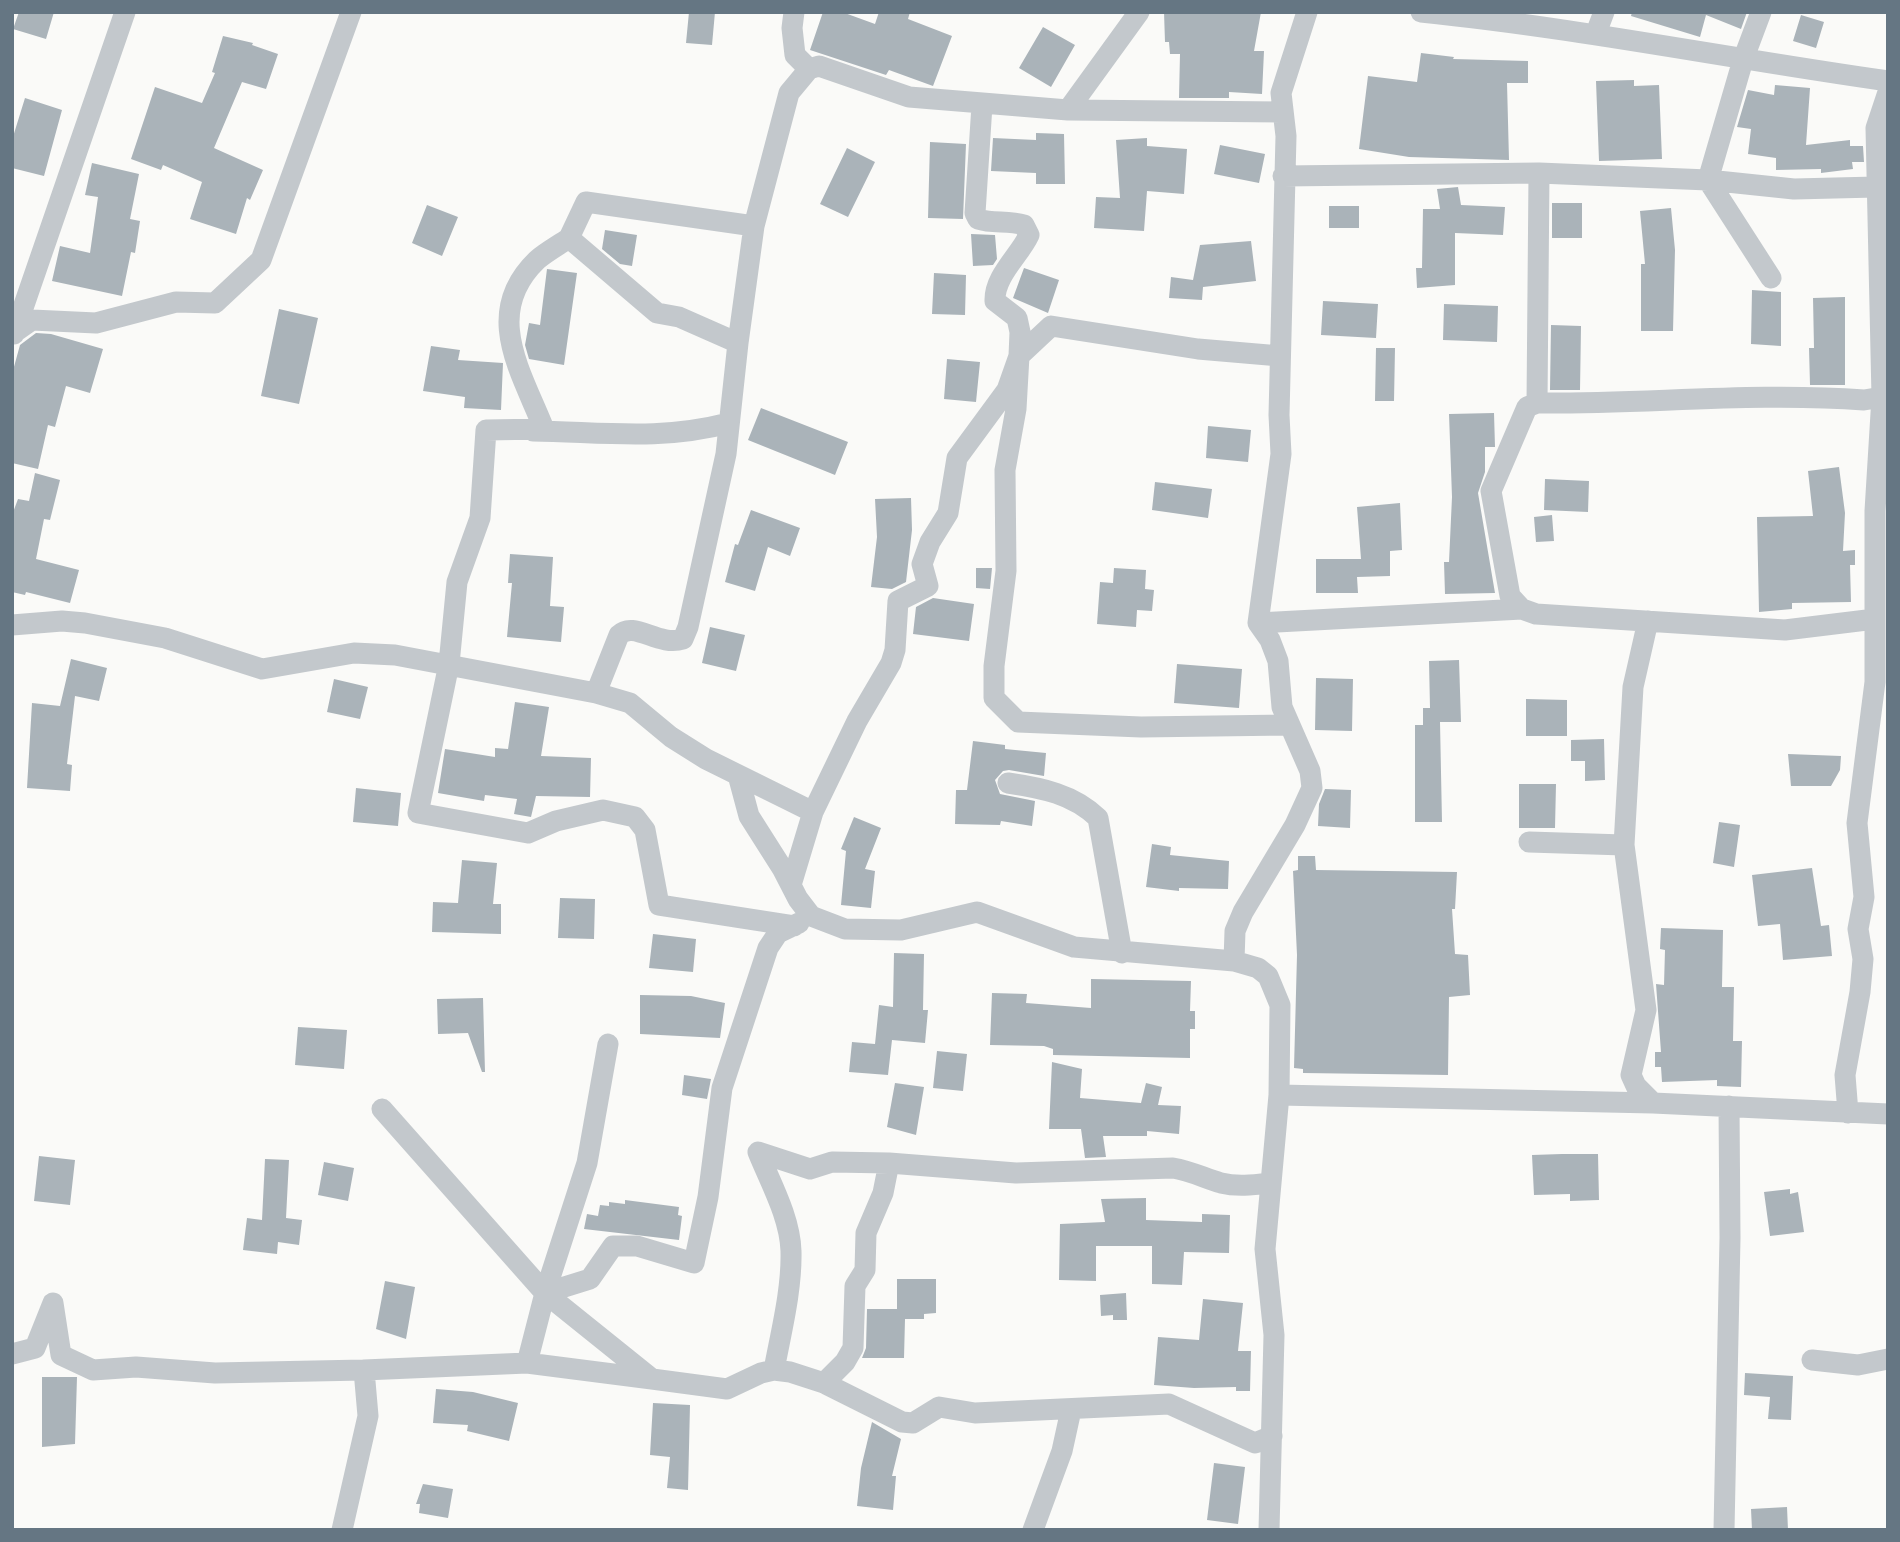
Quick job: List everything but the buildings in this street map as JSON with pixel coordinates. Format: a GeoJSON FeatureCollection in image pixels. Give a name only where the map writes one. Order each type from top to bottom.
{"type":"FeatureCollection","features":[{"type":"Feature","properties":{"kind":"street"},"geometry":{"type":"LineString","coordinates":[[14,336],[125,12]]}},
{"type":"Feature","properties":{"kind":"street"},"geometry":{"type":"LineString","coordinates":[[14,336],[32,320],[96,323],[176,302],[215,303],[261,260],[351,12]]}},
{"type":"Feature","properties":{"kind":"street"},"geometry":{"type":"LineString","coordinates":[[794,12],[792,28],[795,55],[809,69]]}},
{"type":"Feature","properties":{"kind":"street"},"geometry":{"type":"LineString","coordinates":[[1068,110],[1139,12]]}},
{"type":"Feature","properties":{"kind":"street"},"geometry":{"type":"LineString","coordinates":[[1234,961],[1235,931],[1242,912],[1295,825],[1312,788],[1310,771],[1287,725],[1282,707],[1278,661],[1270,640],[1258,623],[1282,454],[1280,356],[1286,136],[1281,93],[1307,12]]}},
{"type":"Feature","properties":{"kind":"street"},"geometry":{"type":"LineString","coordinates":[[1421,12],[1596,33],[1743,60],[1888,81]]}},
{"type":"Feature","properties":{"kind":"street"},"geometry":{"type":"LineString","coordinates":[[1596,33],[1604,12]]}},
{"type":"Feature","properties":{"kind":"street"},"geometry":{"type":"LineString","coordinates":[[1760,12],[1708,180],[1771,278]]}},
{"type":"Feature","properties":{"kind":"street"},"geometry":{"type":"LineString","coordinates":[[596,693],[623,630],[631,629],[670,643],[683,639],[716,507],[754,226],[789,93],[809,69],[819,66],[909,97],[982,105],[1068,110],[1282,112]]}},
{"type":"Feature","properties":{"kind":"street"},"geometry":{"type":"LineString","coordinates":[[1848,1113],[1845,1075],[1863,959],[1858,929],[1864,897],[1857,823],[1880,715],[1875,619],[1875,511],[1882,397],[1876,128],[1888,92]]}},
{"type":"Feature","properties":{"kind":"street"},"geometry":{"type":"LineString","coordinates":[[982,105],[975,213],[978,219],[985,222],[1009,221],[1024,225],[1029,235],[1016,251],[995,293],[995,300],[1017,318],[1020,332],[1016,409],[1005,470],[1006,570],[994,666],[994,698],[1018,722],[1142,727],[1287,725]]}},
{"type":"Feature","properties":{"kind":"street"},"geometry":{"type":"LineString","coordinates":[[1283,176],[1539,173],[1708,180],[1794,189],[1876,187]]}},
{"type":"Feature","properties":{"kind":"street"},"geometry":{"type":"LineString","coordinates":[[1537,403],[1539,173]]}},
{"type":"Feature","properties":{"kind":"street"},"geometry":{"type":"LineString","coordinates":[[486,430],[544,429],[507,330],[509,304],[537,260],[569,239],[586,202],[754,226]]}},
{"type":"Feature","properties":{"kind":"street"},"geometry":{"type":"LineString","coordinates":[[569,239],[657,313],[679,317],[738,342]]}},
{"type":"Feature","properties":{"kind":"street"},"geometry":{"type":"LineString","coordinates":[[790,885],[813,812],[857,721],[891,663],[895,650],[898,601],[928,586],[922,565],[930,542],[948,513],[957,458],[1007,390],[1019,356],[1051,326],[1198,349],[1280,356]]}},
{"type":"Feature","properties":{"kind":"street"},"geometry":{"type":"LineString","coordinates":[[1522,610],[1510,596],[1491,491],[1521,414],[1537,403],[1637,403],[1724,397],[1864,400],[1882,397]]}},
{"type":"Feature","properties":{"kind":"street"},"geometry":{"type":"LineString","coordinates":[[486,430],[643,436],[689,433],[729,423]]}},
{"type":"Feature","properties":{"kind":"street"},"geometry":{"type":"LineString","coordinates":[[486,430],[480,518],[457,582],[449,664],[418,813],[528,834],[556,821],[603,810],[635,817],[645,830],[659,905],[803,921],[845,929],[877,930],[901,930],[977,912],[1052,941],[1122,953],[1234,961],[1258,968],[1273,985],[1280,1005],[1279,1095],[1265,1250],[1273,1335],[1269,1530]]}},
{"type":"Feature","properties":{"kind":"street"},"geometry":{"type":"LineString","coordinates":[[1258,623],[1522,610],[1536,614],[1785,629],[1875,619]]}},
{"type":"Feature","properties":{"kind":"street"},"geometry":{"type":"LineString","coordinates":[[12,625],[62,621],[85,623],[165,638],[262,669],[354,653],[395,655],[596,693],[630,703],[671,737],[738,775],[813,812]]}},
{"type":"Feature","properties":{"kind":"street"},"geometry":{"type":"LineString","coordinates":[[1648,621],[1633,687],[1624,845],[1646,1010],[1630,1075],[1636,1086],[1653,1103]]}},
{"type":"Feature","properties":{"kind":"street"},"geometry":{"type":"LineString","coordinates":[[738,775],[749,816],[790,885],[803,921]]}},
{"type":"Feature","properties":{"kind":"street"},"geometry":{"type":"LineString","coordinates":[[1009,783],[1049,789],[1086,807],[1098,818],[1122,953]]}},
{"type":"Feature","properties":{"kind":"street"},"geometry":{"type":"LineString","coordinates":[[1529,842],[1624,845]]}},
{"type":"Feature","properties":{"kind":"street"},"geometry":{"type":"LineString","coordinates":[[545,1293],[590,1279],[613,1246],[637,1246],[694,1263],[708,1197],[722,1088],[768,948],[778,933],[803,921]]}},
{"type":"Feature","properties":{"kind":"street"},"geometry":{"type":"LineString","coordinates":[[527,1363],[545,1293],[587,1163],[608,1044]]}},
{"type":"Feature","properties":{"kind":"street"},"geometry":{"type":"LineString","coordinates":[[1279,1095],[1653,1103],[1888,1114]]}},
{"type":"Feature","properties":{"kind":"street"},"geometry":{"type":"LineString","coordinates":[[1724,1530],[1730,1238],[1729,1106]]}},
{"type":"Feature","properties":{"kind":"street"},"geometry":{"type":"LineString","coordinates":[[382,1109],[545,1293],[652,1380]]}},
{"type":"Feature","properties":{"kind":"street"},"geometry":{"type":"LineString","coordinates":[[774,1370],[783,1324],[791,1249],[780,1206],[758,1152],[810,1169],[832,1162],[889,1163],[1016,1173],[1173,1168],[1193,1171],[1219,1182],[1239,1186],[1270,1183]]}},
{"type":"Feature","properties":{"kind":"street"},"geometry":{"type":"LineString","coordinates":[[824,1383],[845,1362],[853,1348],[855,1286],[865,1270],[866,1233],[883,1193],[889,1163]]}},
{"type":"Feature","properties":{"kind":"street"},"geometry":{"type":"LineString","coordinates":[[12,1354],[35,1348],[53,1303],[61,1355],[93,1370],[136,1367],[215,1373],[527,1363],[727,1389],[774,1370],[824,1383],[902,1422],[913,1423],[939,1407],[975,1413],[1169,1404],[1255,1443],[1272,1437]]}},
{"type":"Feature","properties":{"kind":"street"},"geometry":{"type":"LineString","coordinates":[[1812,1360],[1858,1365],[1888,1359]]}},
{"type":"Feature","properties":{"kind":"street"},"geometry":{"type":"LineString","coordinates":[[342,1530],[368,1416],[364,1370]]}},
{"type":"Feature","properties":{"kind":"street"},"geometry":{"type":"LineString","coordinates":[[1033,1530],[1062,1451],[1071,1410]]}}]}
